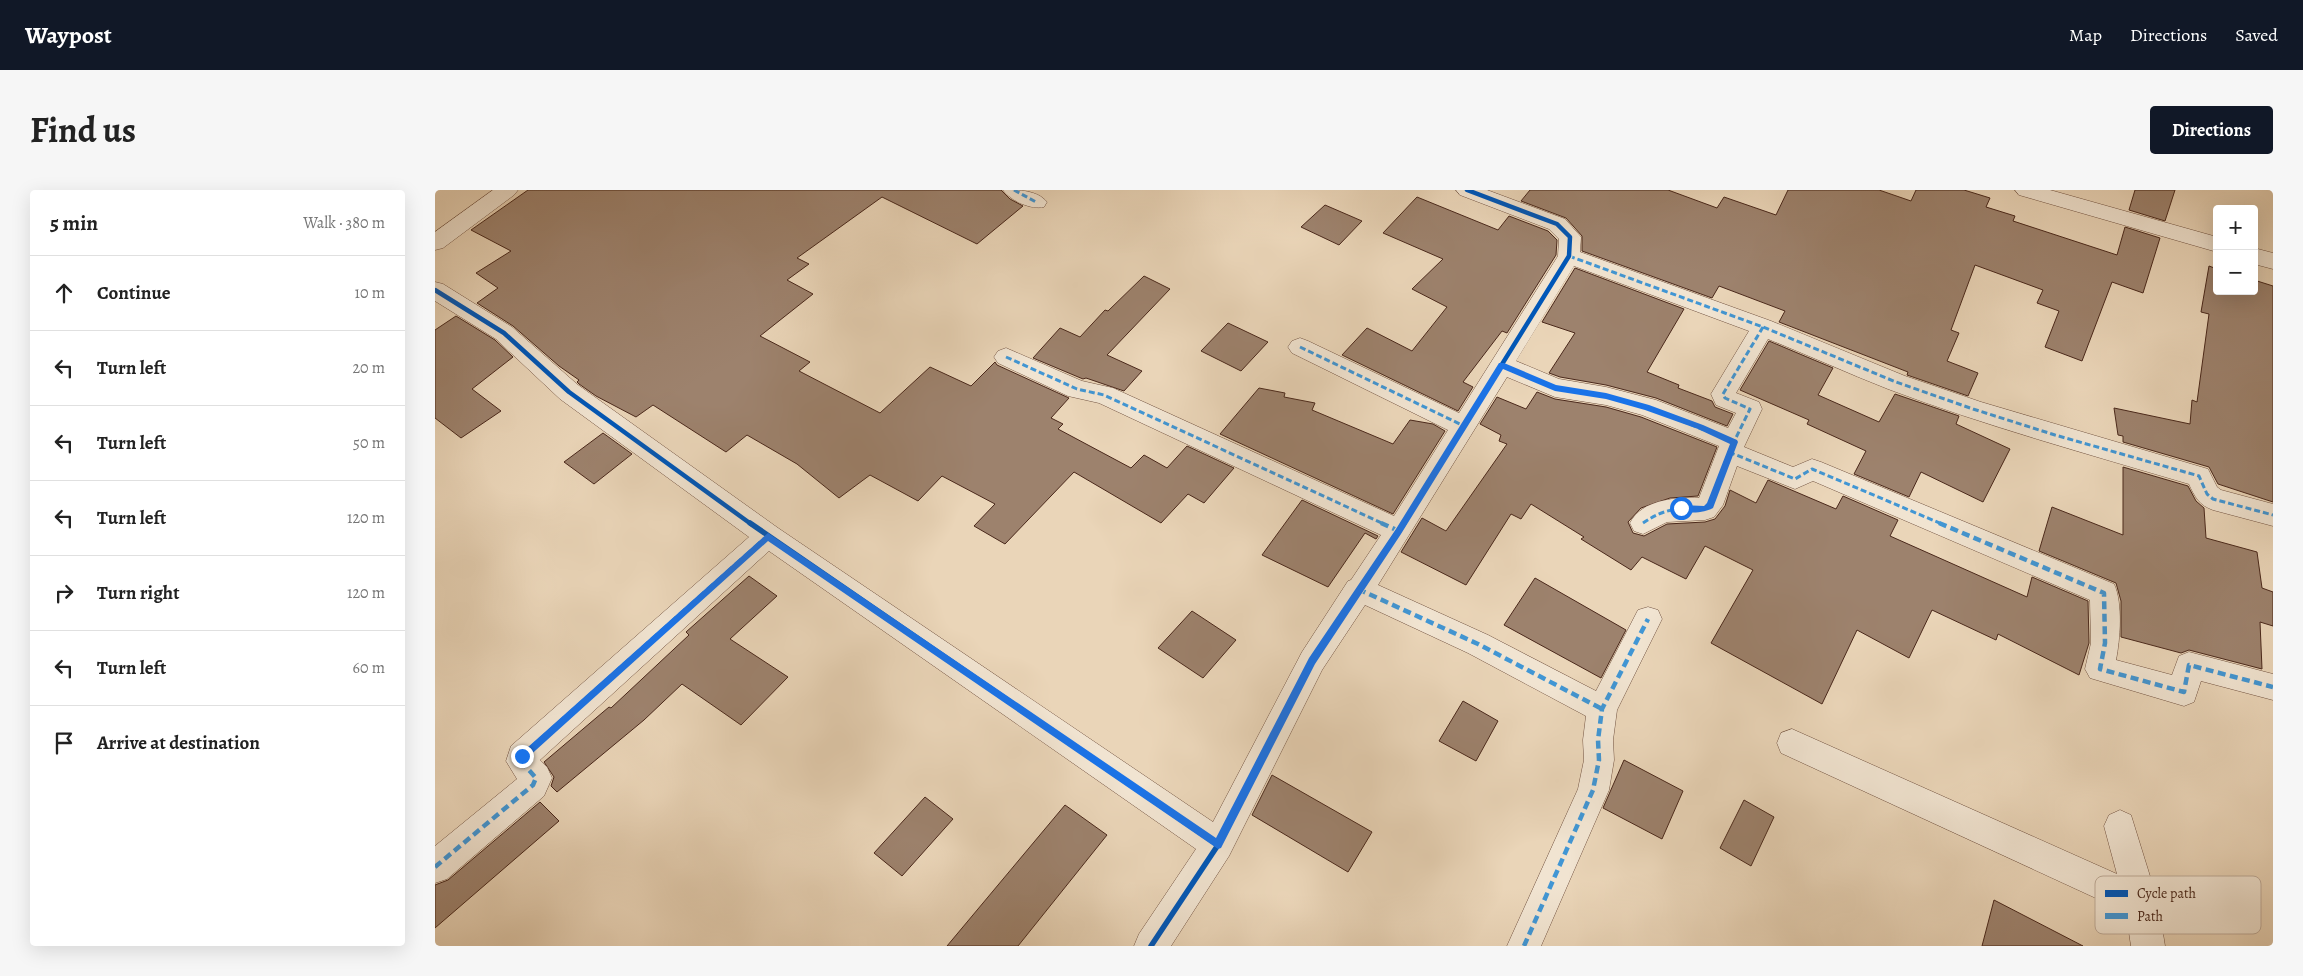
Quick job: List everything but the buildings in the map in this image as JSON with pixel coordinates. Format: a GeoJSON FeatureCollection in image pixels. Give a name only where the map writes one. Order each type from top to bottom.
{"type":"FeatureCollection","features":[{"type":"Feature","properties":{"kind":"street"},"geometry":{"type":"LineString","coordinates":[[435,243],[507,190]]}},
{"type":"Feature","properties":{"kind":"street"},"geometry":{"type":"LineString","coordinates":[[1014,190],[1036,202]]}},
{"type":"Feature","properties":{"kind":"street"},"geometry":{"type":"LineString","coordinates":[[1151,946],[1218,845],[1312,661],[1358,589],[1399,531],[1569,256],[1570,237],[1557,224],[1467,190]]}},
{"type":"Feature","properties":{"kind":"street"},"geometry":{"type":"LineString","coordinates":[[2026,190],[2213,244]]}},
{"type":"Feature","properties":{"kind":"street"},"geometry":{"type":"LineString","coordinates":[[1569,256],[1763,327],[1896,382],[1973,409],[2055,435],[2196,475],[2202,478],[2207,494],[2213,499],[2273,514]]}},
{"type":"Feature","properties":{"kind":"street"},"geometry":{"type":"LineString","coordinates":[[2258,257],[2273,261]]}},
{"type":"Feature","properties":{"kind":"street"},"geometry":{"type":"LineString","coordinates":[[435,290],[504,332],[569,392],[768,536],[1218,845]]}},
{"type":"Feature","properties":{"kind":"street"},"geometry":{"type":"LineString","coordinates":[[1643,523],[1653,514],[1666,509],[1705,509],[1710,505],[1731,447],[1750,409],[1725,398],[1723,394],[1763,327]]}},
{"type":"Feature","properties":{"kind":"street"},"geometry":{"type":"LineString","coordinates":[[1300,347],[1464,426]]}},
{"type":"Feature","properties":{"kind":"street"},"geometry":{"type":"LineString","coordinates":[[1006,357],[1077,389],[1092,392],[1113,400],[1399,531]]}},
{"type":"Feature","properties":{"kind":"street"},"geometry":{"type":"LineString","coordinates":[[1501,365],[1555,388],[1606,396],[1647,407],[1701,427],[1731,447],[1795,479],[1812,470],[2104,593],[2105,643],[2100,669],[2184,692],[2189,665],[2273,687]]}},
{"type":"Feature","properties":{"kind":"street"},"geometry":{"type":"LineString","coordinates":[[435,867],[533,785],[536,778],[521,761],[522,756],[768,536]]}},
{"type":"Feature","properties":{"kind":"street"},"geometry":{"type":"LineString","coordinates":[[1358,589],[1478,644],[1602,709]]}},
{"type":"Feature","properties":{"kind":"street"},"geometry":{"type":"LineString","coordinates":[[1524,946],[1593,790],[1599,760],[1598,740],[1602,709],[1648,619]]}},
{"type":"Feature","properties":{"kind":"street"},"geometry":{"type":"LineString","coordinates":[[1792,744],[2095,881]]}},
{"type":"Feature","properties":{"kind":"street"},"geometry":{"type":"LineString","coordinates":[[2120,826],[2134,876]]}},
{"type":"Feature","properties":{"kind":"marked path"},"geometry":{"type":"LineString","coordinates":[[1014,190],[1036,202]]}},
{"type":"Feature","properties":{"kind":"marked path"},"geometry":{"type":"LineString","coordinates":[[1569,256],[1763,327],[1896,382],[1973,409],[2055,435],[2199,476],[2207,494],[2213,499],[2273,515]]}},
{"type":"Feature","properties":{"kind":"marked path"},"geometry":{"type":"LineString","coordinates":[[1643,523],[1665,511],[1705,509],[1710,505],[1729,452],[1750,409],[1725,398],[1723,394],[1763,327]]}},
{"type":"Feature","properties":{"kind":"marked path"},"geometry":{"type":"LineString","coordinates":[[1300,347],[1464,426]]}},
{"type":"Feature","properties":{"kind":"marked path"},"geometry":{"type":"LineString","coordinates":[[1006,357],[1077,389],[1104,395],[1399,531]]}},
{"type":"Feature","properties":{"kind":"marked path"},"geometry":{"type":"LineString","coordinates":[[1502,365],[1555,388],[1606,396],[1647,407],[1701,427],[1734,442]]}},
{"type":"Feature","properties":{"kind":"marked path"},"geometry":{"type":"LineString","coordinates":[[1729,452],[1795,479],[1812,469],[2104,593],[2105,643],[2100,669],[2184,692],[2189,665],[2273,687]]}},
{"type":"Feature","properties":{"kind":"marked path"},"geometry":{"type":"LineString","coordinates":[[435,867],[533,785],[536,778],[521,761],[522,756],[768,536]]}},
{"type":"Feature","properties":{"kind":"marked path"},"geometry":{"type":"LineString","coordinates":[[1358,589],[1478,644],[1602,709]]}},
{"type":"Feature","properties":{"kind":"marked path"},"geometry":{"type":"LineString","coordinates":[[1524,946],[1593,790],[1599,760],[1598,740],[1602,709],[1648,619]]}},
{"type":"Feature","properties":{"kind":"cycle path"},"geometry":{"type":"LineString","coordinates":[[1151,946],[1218,845],[1312,661],[1399,531],[1569,256],[1570,237],[1557,224],[1467,190]]}},
{"type":"Feature","properties":{"kind":"cycle path"},"geometry":{"type":"LineString","coordinates":[[435,290],[504,333],[569,392],[768,536],[1218,845]]}},
{"type":"Feature","properties":{"kind":"route"},"geometry":{"type":"LineString","coordinates":[[522,756],[768,536],[1218,845],[1312,661],[1358,589],[1399,531],[1501,365],[1555,388],[1606,396],[1647,407],[1701,427],[1734,442],[1710,505],[1705,509],[1681,508]]}}]}
